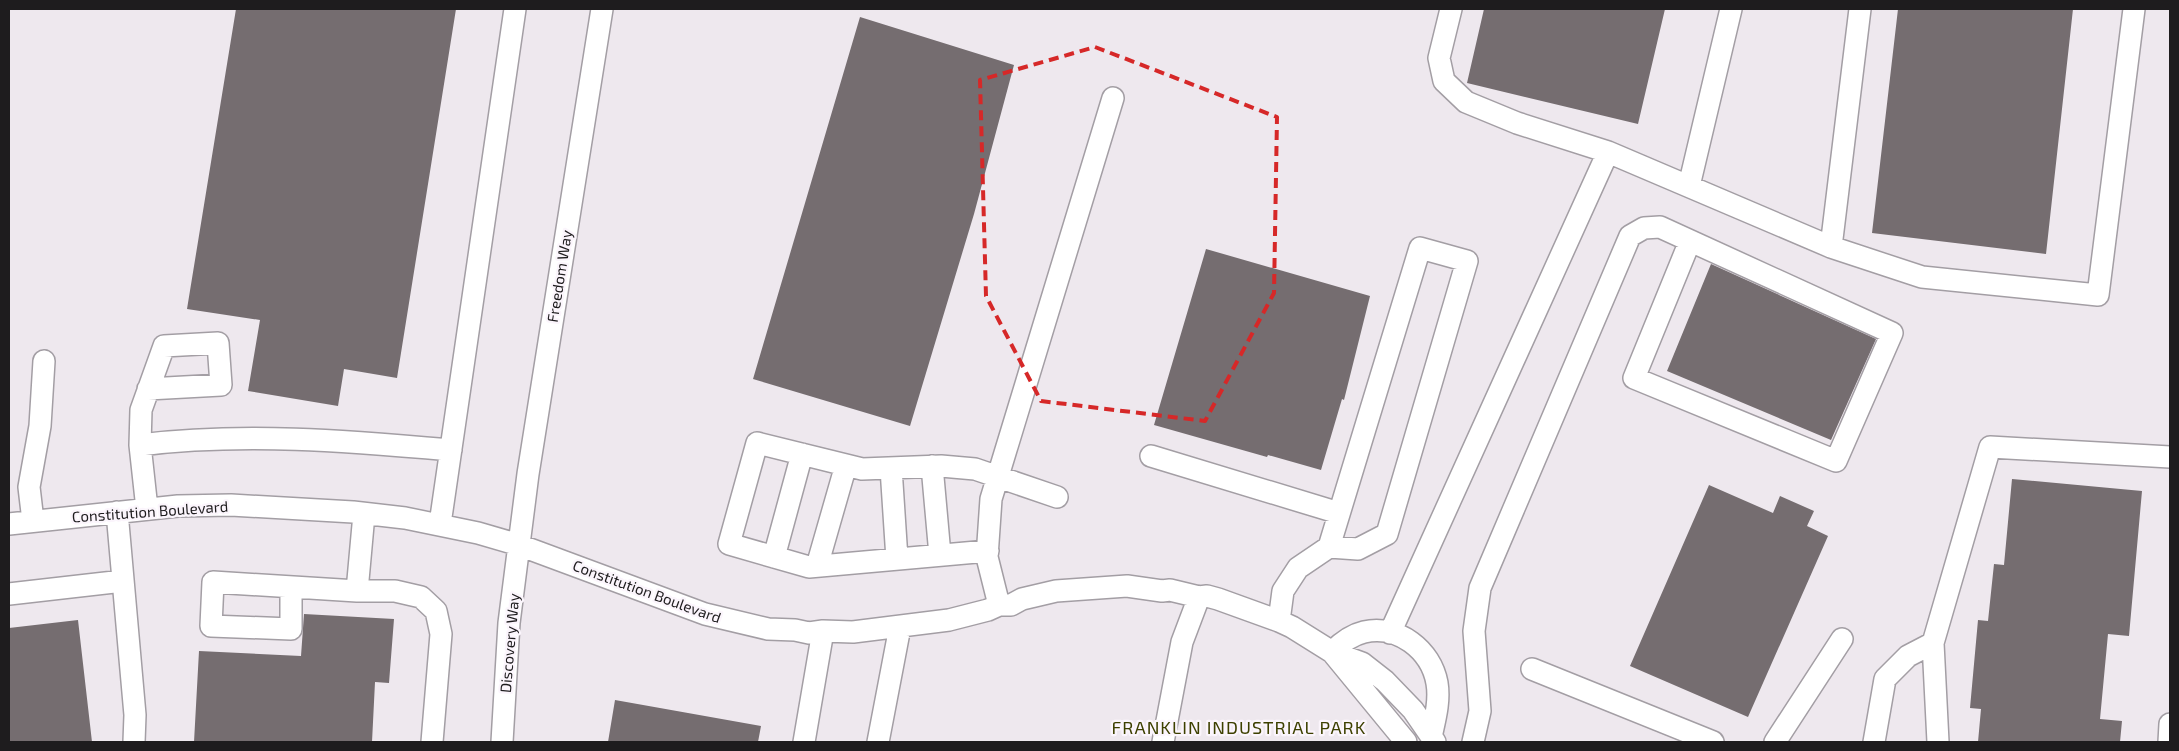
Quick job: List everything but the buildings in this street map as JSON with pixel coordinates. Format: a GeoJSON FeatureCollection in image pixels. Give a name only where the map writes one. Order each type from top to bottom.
{"type":"FeatureCollection","features":[{"type":"Feature","properties":{"kind":"street"},"geometry":{"type":"LineString","coordinates":[[440,524],[515,9]]}},
{"type":"Feature","properties":{"kind":"street","name":"Freedom Way"},"geometry":{"type":"LineString","coordinates":[[519,545],[528,474],[602,9]]}},
{"type":"Feature","properties":{"kind":"street"},"geometry":{"type":"LineString","coordinates":[[1451,9],[1439,58],[1444,81],[1466,102],[1517,123],[1608,152],[1831,247],[1922,277],[2098,295],[2134,9]]}},
{"type":"Feature","properties":{"kind":"street"},"geometry":{"type":"LineString","coordinates":[[1689,186],[1731,9]]}},
{"type":"Feature","properties":{"kind":"street"},"geometry":{"type":"LineString","coordinates":[[1831,247],[1860,9]]}},
{"type":"Feature","properties":{"kind":"street"},"geometry":{"type":"LineString","coordinates":[[999,605],[987,557],[991,499],[1113,98]]}},
{"type":"Feature","properties":{"kind":"street"},"geometry":{"type":"LineString","coordinates":[[1390,633],[1608,152]]}},
{"type":"Feature","properties":{"kind":"street"},"geometry":{"type":"LineString","coordinates":[[1473,742],[1480,711],[1474,631],[1480,588],[1630,236],[1644,228],[1660,227],[1892,333],[1836,462],[1634,378],[1690,241]]}},
{"type":"Feature","properties":{"kind":"street"},"geometry":{"type":"LineString","coordinates":[[1279,621],[1283,591],[1298,568],[1329,548],[1358,549],[1387,534],[1467,261],[1420,248],[1329,548]]}},
{"type":"Feature","properties":{"kind":"street"},"geometry":{"type":"LineString","coordinates":[[33,521],[29,487],[40,426],[44,360]]}},
{"type":"Feature","properties":{"kind":"street"},"geometry":{"type":"LineString","coordinates":[[147,509],[140,445],[141,410],[148,389]]}},
{"type":"Feature","properties":{"kind":"street"},"geometry":{"type":"LineString","coordinates":[[140,445],[186,439],[344,441],[451,450]]}},
{"type":"Feature","properties":{"kind":"street"},"geometry":{"type":"LineString","coordinates":[[988,551],[809,567],[729,544],[757,443],[862,468],[932,466],[975,469],[1057,496]]}},
{"type":"Feature","properties":{"kind":"street"},"geometry":{"type":"LineString","coordinates":[[1938,742],[1933,643],[1990,448],[2170,457]]}},
{"type":"Feature","properties":{"kind":"street"},"geometry":{"type":"LineString","coordinates":[[774,556],[802,454]]}},
{"type":"Feature","properties":{"kind":"street"},"geometry":{"type":"LineString","coordinates":[[1151,456],[1340,513]]}},
{"type":"Feature","properties":{"kind":"street"},"geometry":{"type":"LineString","coordinates":[[817,566],[846,465]]}},
{"type":"Feature","properties":{"kind":"street"},"geometry":{"type":"LineString","coordinates":[[932,466],[940,555]]}},
{"type":"Feature","properties":{"kind":"street"},"geometry":{"type":"LineString","coordinates":[[891,468],[898,559]]}},
{"type":"Feature","properties":{"kind":"street","name":"Constitution Boulevard"},"geometry":{"type":"LineString","coordinates":[[9,524],[147,509],[231,505],[353,512],[440,524],[519,545],[705,614],[768,629],[795,630],[809,633],[823,631],[853,632],[950,620],[988,610],[999,605],[1011,605],[1022,599],[1056,591],[1127,586],[1162,591],[1170,590],[1198,597],[1207,596],[1218,599],[1279,621],[1292,626],[1332,652],[1362,663],[1385,681],[1413,710],[1433,739]]}},
{"type":"Feature","properties":{"kind":"street"},"geometry":{"type":"LineString","coordinates":[[117,512],[135,715],[134,742]]}},
{"type":"Feature","properties":{"kind":"street"},"geometry":{"type":"LineString","coordinates":[[357,591],[364,514]]}},
{"type":"Feature","properties":{"kind":"street","name":"Discovery Way"},"geometry":{"type":"LineString","coordinates":[[502,742],[509,623],[519,545]]}},
{"type":"Feature","properties":{"kind":"street"},"geometry":{"type":"LineString","coordinates":[[9,594],[123,581]]}},
{"type":"Feature","properties":{"kind":"street"},"geometry":{"type":"LineString","coordinates":[[291,587],[395,591],[421,597],[436,611],[441,634],[432,742]]}},
{"type":"Feature","properties":{"kind":"street"},"geometry":{"type":"LineString","coordinates":[[1164,742],[1182,642],[1198,597]]}},
{"type":"Feature","properties":{"kind":"street"},"geometry":{"type":"LineString","coordinates":[[878,742],[900,627]]}},
{"type":"Feature","properties":{"kind":"street","name":"Constitution Boulevard"},"geometry":{"type":"LineString","coordinates":[[1332,652],[1347,639],[1362,632],[1377,630],[1390,633],[1416,644],[1427,656],[1434,670],[1438,693],[1433,739]]}},
{"type":"Feature","properties":{"kind":"street"},"geometry":{"type":"LineString","coordinates":[[804,742],[823,631]]}},
{"type":"Feature","properties":{"kind":"street"},"geometry":{"type":"LineString","coordinates":[[1775,742],[1842,639]]}},
{"type":"Feature","properties":{"kind":"street"},"geometry":{"type":"LineString","coordinates":[[1874,742],[1885,678],[1908,656],[1933,643]]}},
{"type":"Feature","properties":{"kind":"street","name":"Constitution Boulevard"},"geometry":{"type":"LineString","coordinates":[[1332,652],[1406,742]]}},
{"type":"Feature","properties":{"kind":"street"},"geometry":{"type":"LineString","coordinates":[[1532,669],[1713,742]]}},
{"type":"Feature","properties":{"kind":"street"},"geometry":{"type":"LineString","coordinates":[[2169,742],[2170,724]]}},
{"type":"Feature","properties":{"kind":"highlighted area"},"geometry":{"type":"Polygon","coordinates":[[[1095,47],[1277,117],[1274,293],[1205,421],[1041,401],[986,296],[980,80],[1095,47]]]}},
{"type":"Feature","properties":{"kind":"district","name":"FRANKLIN INDUSTRIAL PARK"},"geometry":{"type":"Point","coordinates":[1239,727]}}]}
